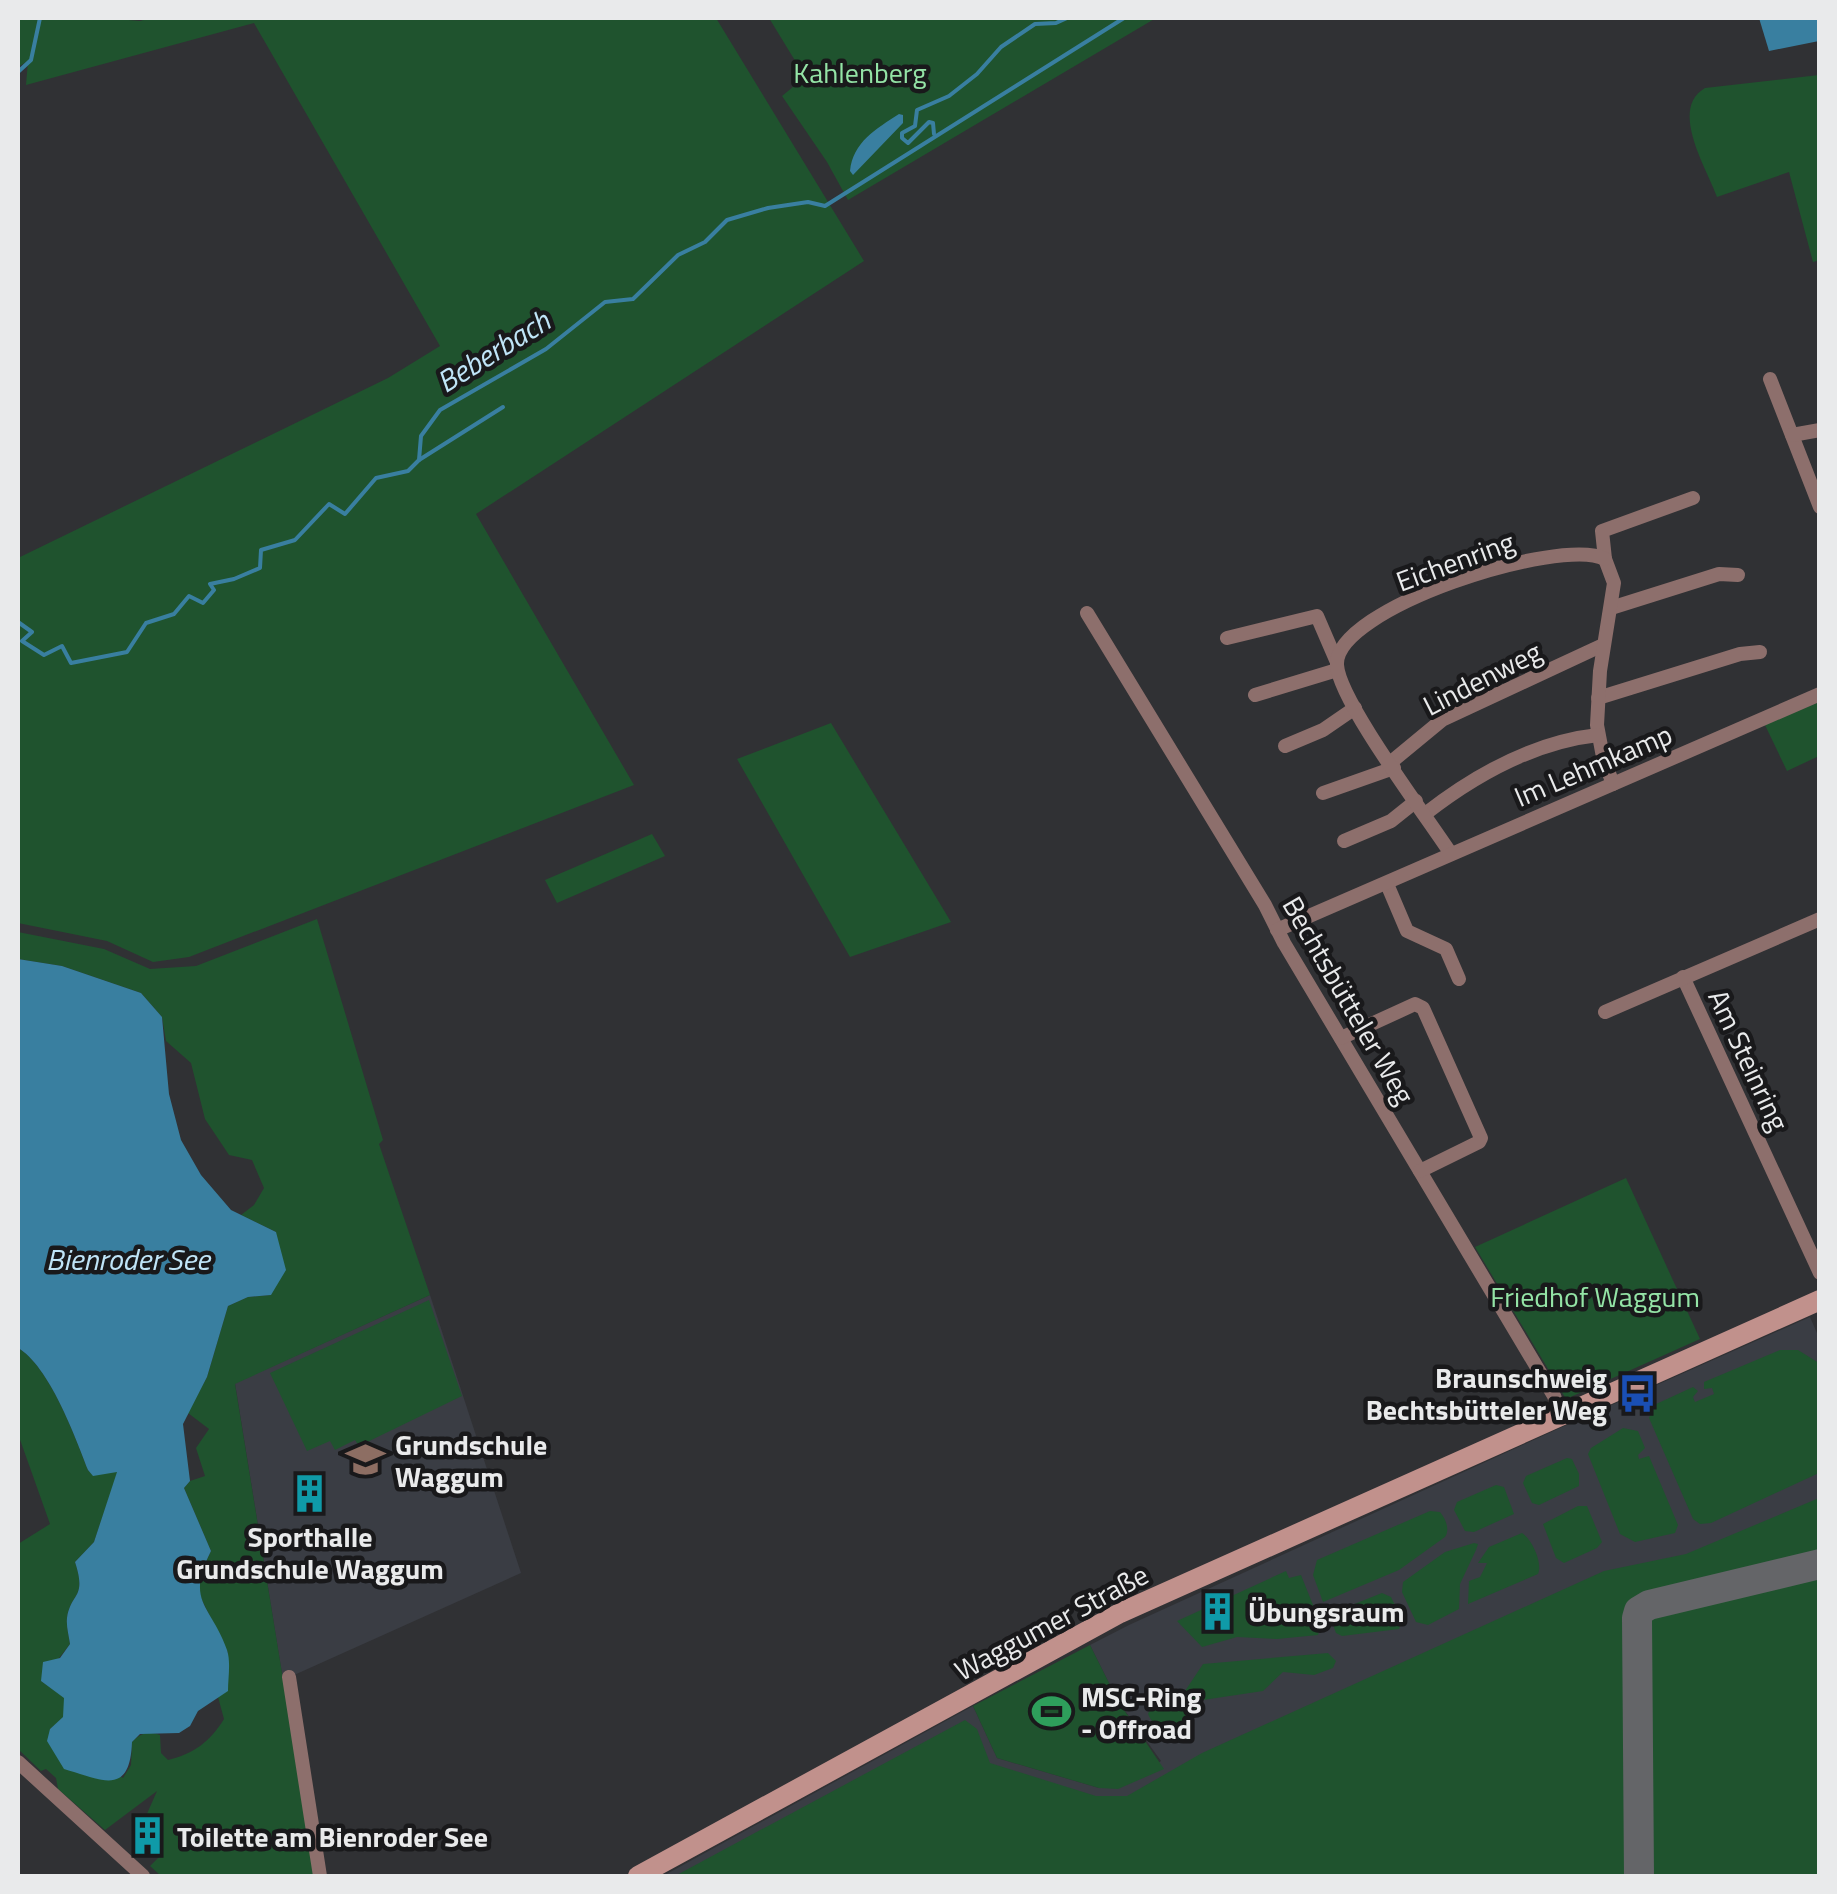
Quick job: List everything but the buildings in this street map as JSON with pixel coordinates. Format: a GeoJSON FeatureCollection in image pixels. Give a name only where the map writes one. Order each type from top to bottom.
{"type":"FeatureCollection","features":[{"type":"Feature","properties":{"kind":"street"},"geometry":{"type":"LineString","coordinates":[[1770,378],[1818,501]]}},
{"type":"Feature","properties":{"kind":"street"},"geometry":{"type":"LineString","coordinates":[[1792,436],[1820,430]]}},
{"type":"Feature","properties":{"kind":"street"},"geometry":{"type":"LineString","coordinates":[[1613,784],[1598,734],[1603,646],[1614,583],[1605,559],[1602,531],[1692,498]]}},
{"type":"Feature","properties":{"kind":"street","name":"Eichenring"},"geometry":{"type":"LineString","coordinates":[[1337,665],[1344,644],[1366,624],[1455,582],[1554,554],[1590,554],[1605,559]]}},
{"type":"Feature","properties":{"kind":"street"},"geometry":{"type":"LineString","coordinates":[[1611,608],[1719,574],[1738,574]]}},
{"type":"Feature","properties":{"kind":"street","name":"Bechtsbütteler Weg"},"geometry":{"type":"LineString","coordinates":[[1087,613],[1554,1396],[1561,1415]]}},
{"type":"Feature","properties":{"kind":"street"},"geometry":{"type":"LineString","coordinates":[[1228,638],[1317,616],[1355,708],[1452,854]]}},
{"type":"Feature","properties":{"kind":"street","name":"Lindenweg"},"geometry":{"type":"LineString","coordinates":[[1391,766],[1442,720],[1603,646]]}},
{"type":"Feature","properties":{"kind":"street"},"geometry":{"type":"LineString","coordinates":[[1598,698],[1740,654],[1760,652]]}},
{"type":"Feature","properties":{"kind":"street"},"geometry":{"type":"LineString","coordinates":[[1256,695],[1337,665]]}},
{"type":"Feature","properties":{"kind":"street","name":"Im Lehmkamp"},"geometry":{"type":"LineString","coordinates":[[1278,930],[1820,694]]}},
{"type":"Feature","properties":{"kind":"street"},"geometry":{"type":"LineString","coordinates":[[1286,746],[1323,730],[1355,708]]}},
{"type":"Feature","properties":{"kind":"street"},"geometry":{"type":"LineString","coordinates":[[1344,841],[1545,746],[1598,734]]}},
{"type":"Feature","properties":{"kind":"street"},"geometry":{"type":"LineString","coordinates":[[1323,793],[1391,766]]}},
{"type":"Feature","properties":{"kind":"street"},"geometry":{"type":"LineString","coordinates":[[1386,884],[1407,931],[1446,949],[1459,979]]}},
{"type":"Feature","properties":{"kind":"street","name":"Am Steinring"},"geometry":{"type":"LineString","coordinates":[[1604,1012],[1820,919]]}},
{"type":"Feature","properties":{"kind":"street","name":"Am Steinring"},"geometry":{"type":"LineString","coordinates":[[1683,977],[1820,1273]]}},
{"type":"Feature","properties":{"kind":"street"},"geometry":{"type":"LineString","coordinates":[[1341,1038],[1416,1004],[1424,1008],[1481,1138],[1420,1171]]}},
{"type":"Feature","properties":{"kind":"street","name":"Waggumer Straße"},"geometry":{"type":"LineString","coordinates":[[638,1876],[1120,1613],[1820,1300]]}},
{"type":"Feature","properties":{"kind":"street"},"geometry":{"type":"LineString","coordinates":[[289,1677],[320,1876]]}},
{"type":"Feature","properties":{"kind":"street"},"geometry":{"type":"LineString","coordinates":[[18,1762],[143,1876]]}},
{"type":"Feature","properties":{"kind":"shaded area","name":"Grundschule Waggum"},"geometry":{"type":"Polygon","coordinates":[[[430,1295],[521,1573],[283,1680],[235,1383],[430,1295]]]}},
{"type":"Feature","properties":{"kind":"shaded area"},"geometry":{"type":"Polygon","coordinates":[[[1810,1317],[1820,1340],[1819,1876],[663,1876],[973,1706],[997,1758],[1099,1788],[1118,1788],[1161,1761],[1118,1701],[1090,1645],[1810,1317]]]}},
{"type":"Feature","properties":{"kind":"green space"},"geometry":{"type":"Polygon","coordinates":[[[18,18],[716,18],[864,261],[476,514],[634,785],[189,957],[153,962],[107,941],[18,923],[18,558],[388,378],[440,346],[254,23],[26,85],[28,61],[18,67],[18,18]]]}},
{"type":"Feature","properties":{"kind":"green space","name":"Kahlenberg"},"geometry":{"type":"Polygon","coordinates":[[[769,18],[1156,18],[848,200],[782,96],[805,77],[769,18]]]}},
{"type":"Feature","properties":{"kind":"green space"},"geometry":{"type":"Polygon","coordinates":[[[1819,75],[1820,260],[1813,262],[1789,172],[1717,197],[1693,139],[1690,110],[1695,97],[1705,88],[1819,75]]]}},
{"type":"Feature","properties":{"kind":"green space"},"geometry":{"type":"Polygon","coordinates":[[[1819,702],[1819,756],[1787,771],[1765,725],[1819,702]]]}},
{"type":"Feature","properties":{"kind":"green space"},"geometry":{"type":"Polygon","coordinates":[[[831,723],[951,922],[850,957],[737,759],[831,723]]]}},
{"type":"Feature","properties":{"kind":"green space"},"geometry":{"type":"Polygon","coordinates":[[[652,834],[665,856],[557,903],[545,880],[652,834]]]}},
{"type":"Feature","properties":{"kind":"green space"},"geometry":{"type":"Polygon","coordinates":[[[317,919],[383,1140],[379,1144],[430,1295],[235,1384],[315,1876],[161,1876],[150,1866],[163,1853],[146,1816],[157,1791],[105,1830],[58,1789],[56,1778],[46,1769],[41,1771],[18,1749],[18,1544],[50,1524],[18,1434],[18,1348],[50,1386],[88,1470],[93,1475],[118,1471],[94,1542],[75,1562],[79,1589],[67,1618],[70,1644],[41,1681],[64,1697],[64,1717],[50,1729],[123,1778],[131,1765],[132,1742],[138,1737],[148,1733],[160,1735],[161,1753],[168,1760],[200,1746],[224,1719],[218,1697],[228,1653],[200,1596],[198,1578],[211,1551],[184,1488],[190,1481],[205,1476],[196,1448],[209,1429],[188,1413],[207,1377],[228,1306],[248,1297],[271,1295],[276,1232],[241,1215],[254,1205],[264,1188],[252,1160],[229,1155],[205,1119],[191,1063],[166,1041],[162,1017],[141,993],[62,966],[18,959],[18,932],[104,949],[150,969],[196,966],[317,919]]]}},
{"type":"Feature","properties":{"kind":"green space","name":"Friedhof Waggum"},"geometry":{"type":"Polygon","coordinates":[[[1626,1178],[1700,1339],[1566,1399],[1475,1247],[1626,1178]]]}},
{"type":"Feature","properties":{"kind":"green space"},"geometry":{"type":"Polygon","coordinates":[[[429,1300],[462,1396],[359,1446],[355,1440],[335,1450],[330,1441],[307,1451],[270,1373],[429,1300]]]}},
{"type":"Feature","properties":{"kind":"green space"},"geometry":{"type":"Polygon","coordinates":[[[1780,1350],[1798,1350],[1819,1363],[1819,1473],[1711,1523],[1700,1524],[1693,1519],[1649,1418],[1654,1405],[1693,1387],[1698,1391],[1693,1397],[1695,1402],[1714,1394],[1712,1388],[1704,1389],[1704,1382],[1780,1350]]]}},
{"type":"Feature","properties":{"kind":"green space"},"geometry":{"type":"Polygon","coordinates":[[[1623,1428],[1638,1431],[1645,1448],[1639,1459],[1649,1456],[1678,1525],[1675,1533],[1635,1542],[1620,1534],[1588,1454],[1591,1448],[1623,1428]]]}},
{"type":"Feature","properties":{"kind":"green space"},"geometry":{"type":"Polygon","coordinates":[[[1572,1459],[1579,1474],[1579,1486],[1539,1505],[1532,1503],[1523,1483],[1526,1476],[1572,1459]]]}},
{"type":"Feature","properties":{"kind":"green space"},"geometry":{"type":"Polygon","coordinates":[[[1496,1485],[1504,1487],[1514,1514],[1474,1532],[1465,1531],[1454,1510],[1457,1502],[1496,1485]]]}},
{"type":"Feature","properties":{"kind":"green space"},"geometry":{"type":"Polygon","coordinates":[[[1819,1498],[1819,1876],[675,1876],[965,1720],[977,1729],[990,1763],[1096,1796],[1127,1796],[1202,1753],[1604,1571],[1686,1554],[1819,1498]]]}},
{"type":"Feature","properties":{"kind":"green space"},"geometry":{"type":"Polygon","coordinates":[[[1578,1506],[1587,1506],[1602,1542],[1564,1563],[1556,1558],[1543,1524],[1578,1506]]]}},
{"type":"Feature","properties":{"kind":"green space"},"geometry":{"type":"Polygon","coordinates":[[[1430,1511],[1440,1512],[1444,1518],[1445,1537],[1399,1570],[1323,1602],[1313,1575],[1317,1560],[1430,1511]]]}},
{"type":"Feature","properties":{"kind":"green space"},"geometry":{"type":"Polygon","coordinates":[[[1522,1533],[1536,1552],[1538,1574],[1468,1604],[1469,1581],[1480,1577],[1487,1563],[1478,1563],[1489,1547],[1522,1533]]]}},
{"type":"Feature","properties":{"kind":"green space"},"geometry":{"type":"Polygon","coordinates":[[[1478,1544],[1476,1550],[1460,1584],[1459,1609],[1428,1625],[1416,1622],[1402,1592],[1403,1582],[1445,1552],[1478,1544]]]}},
{"type":"Feature","properties":{"kind":"green space"},"geometry":{"type":"Polygon","coordinates":[[[1286,1571],[1289,1578],[1301,1575],[1321,1625],[1318,1635],[1237,1637],[1202,1647],[1177,1621],[1286,1571]]]}},
{"type":"Feature","properties":{"kind":"green space"},"geometry":{"type":"Polygon","coordinates":[[[1382,1593],[1391,1597],[1402,1620],[1399,1629],[1342,1636],[1336,1633],[1332,1622],[1337,1611],[1382,1593]]]}},
{"type":"Feature","properties":{"kind":"green space","name":"MSC-Ring - Offroad"},"geometry":{"type":"Polygon","coordinates":[[[1090,1645],[1118,1701],[1164,1769],[1118,1789],[1099,1788],[997,1758],[973,1706],[1090,1645]]]}},
{"type":"Feature","properties":{"kind":"green space"},"geometry":{"type":"Polygon","coordinates":[[[1328,1653],[1336,1661],[1333,1668],[1314,1675],[1283,1672],[1263,1691],[1203,1700],[1182,1731],[1162,1730],[1148,1714],[1153,1703],[1183,1694],[1203,1664],[1328,1653]]]}},
{"type":"Feature","properties":{"kind":"water"},"geometry":{"type":"Polygon","coordinates":[[[1759,18],[1819,18],[1819,41],[1769,51],[1759,18]]]}},
{"type":"Feature","properties":{"kind":"water"},"geometry":{"type":"Polygon","coordinates":[[[899,114],[903,115],[903,123],[853,175],[852,161],[861,144],[899,114]]]}},
{"type":"Feature","properties":{"kind":"water","name":"Bienroder See"},"geometry":{"type":"Polygon","coordinates":[[[18,959],[62,966],[141,993],[162,1017],[169,1094],[181,1140],[201,1175],[231,1210],[276,1232],[286,1270],[271,1295],[248,1297],[228,1306],[207,1377],[183,1424],[190,1481],[184,1488],[211,1551],[200,1593],[227,1650],[228,1691],[198,1711],[190,1726],[179,1733],[140,1734],[132,1742],[126,1771],[112,1780],[64,1769],[47,1741],[50,1729],[63,1717],[64,1698],[41,1681],[43,1662],[60,1658],[70,1644],[67,1618],[79,1589],[75,1562],[94,1542],[117,1472],[93,1476],[88,1470],[50,1386],[18,1348],[18,959]]]}},
{"type":"Feature","properties":{"kind":"waterway"},"geometry":{"type":"LineString","coordinates":[[18,72],[31,60],[40,18]]}},
{"type":"Feature","properties":{"kind":"waterway","name":"Beberbach"},"geometry":{"type":"LineString","coordinates":[[934,134],[933,123],[929,122],[908,143],[902,138],[902,133],[915,126],[917,110],[949,96],[977,74],[1001,47],[1035,24],[1067,18]]}},
{"type":"Feature","properties":{"kind":"waterway","name":"Beberbach"},"geometry":{"type":"LineString","coordinates":[[18,622],[32,632],[22,641],[44,655],[62,646],[71,663],[127,652],[146,623],[174,614],[189,596],[203,603],[214,590],[210,584],[260,568],[261,550],[295,540],[329,504],[345,514],[376,478],[408,471],[419,460],[421,436],[440,410],[546,349],[605,302],[633,299],[678,255],[705,242],[727,220],[808,202],[825,206],[1124,18]]}},
{"type":"Feature","properties":{"kind":"waterway"},"geometry":{"type":"LineString","coordinates":[[419,460],[503,407]]}},
{"type":"Feature","properties":{"kind":"taxiway"},"geometry":{"type":"LineString","coordinates":[[1639,1876],[1639,1611],[1649,1605],[1820,1564]]}},
{"type":"Feature","properties":{"kind":"place","name":"Braunschweig Bechtsbütteler Weg"},"geometry":{"type":"Point","coordinates":[1637,1393]}},
{"type":"Feature","properties":{"kind":"place","name":"Grundschule Waggum"},"geometry":{"type":"Point","coordinates":[365,1460]}},
{"type":"Feature","properties":{"kind":"place","name":"Sporthalle Grundschule Waggum"},"geometry":{"type":"Point","coordinates":[310,1493]}},
{"type":"Feature","properties":{"kind":"place","name":"Übungsraum"},"geometry":{"type":"Point","coordinates":[1218,1611]}},
{"type":"Feature","properties":{"kind":"place","name":"MSC-Ring - Offroad"},"geometry":{"type":"Point","coordinates":[1051,1712]}},
{"type":"Feature","properties":{"kind":"place","name":"Toilette am Bienroder See"},"geometry":{"type":"Point","coordinates":[147,1836]}}]}
